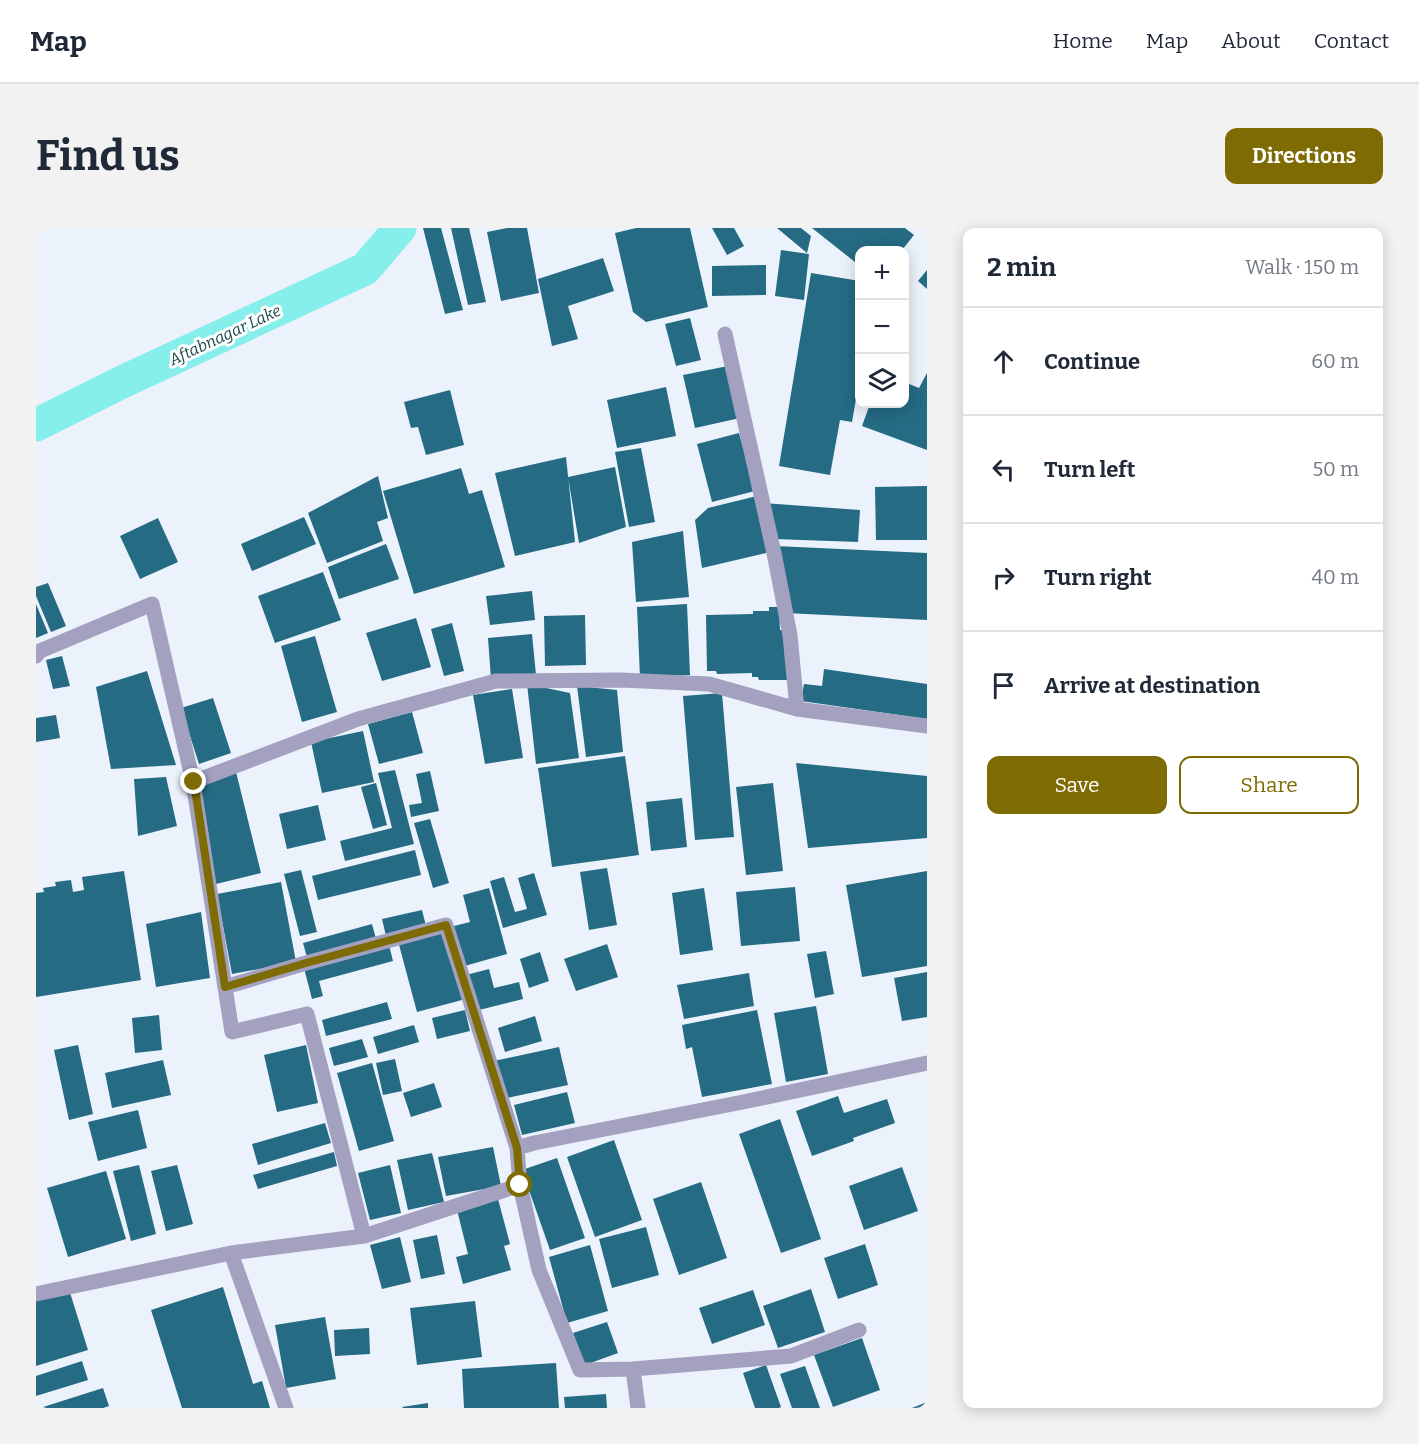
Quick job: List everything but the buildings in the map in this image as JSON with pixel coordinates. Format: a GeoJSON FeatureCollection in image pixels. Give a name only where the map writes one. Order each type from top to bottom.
{"type":"FeatureCollection","features":[{"type":"Feature","properties":{"kind":"street"},"geometry":{"type":"LineString","coordinates":[[725,334],[788,625],[797,710]]}},
{"type":"Feature","properties":{"kind":"street"},"geometry":{"type":"LineString","coordinates":[[36,656],[40,651],[152,604],[194,782],[232,1032],[307,1014],[364,1236]]}},
{"type":"Feature","properties":{"kind":"street"},"geometry":{"type":"LineString","coordinates":[[194,782],[358,719],[496,681],[621,680],[709,684],[797,710],[927,726]]}},
{"type":"Feature","properties":{"kind":"street"},"geometry":{"type":"LineString","coordinates":[[225,987],[446,925],[517,1148],[520,1185],[539,1270],[580,1370],[791,1356],[860,1330]]}},
{"type":"Feature","properties":{"kind":"street"},"geometry":{"type":"LineString","coordinates":[[517,1148],[927,1063]]}},
{"type":"Feature","properties":{"kind":"street"},"geometry":{"type":"LineString","coordinates":[[36,1294],[231,1253],[364,1236],[520,1185]]}},
{"type":"Feature","properties":{"kind":"street"},"geometry":{"type":"LineString","coordinates":[[231,1253],[286,1408]]}},
{"type":"Feature","properties":{"kind":"street"},"geometry":{"type":"LineString","coordinates":[[633,1368],[638,1408]]}},
{"type":"Feature","properties":{"kind":"waterway","name":"Aftabnagar Lake"},"geometry":{"type":"LineString","coordinates":[[36,425],[120,383],[365,269],[400,228]]}},
{"type":"Feature","properties":{"kind":"route"},"geometry":{"type":"LineString","coordinates":[[194,782],[225,987],[446,925],[517,1148],[520,1185]]}}]}
